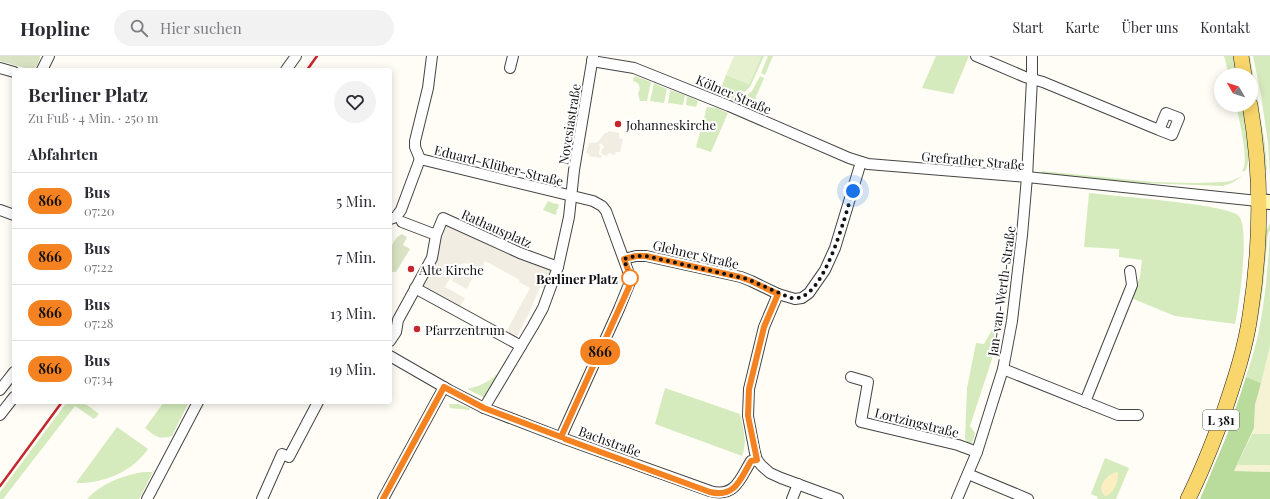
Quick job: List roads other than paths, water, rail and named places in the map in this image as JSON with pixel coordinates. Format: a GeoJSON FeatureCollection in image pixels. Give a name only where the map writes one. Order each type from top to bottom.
{"type":"FeatureCollection","features":[{"type":"Feature","properties":{"kind":"main road"},"geometry":{"type":"LineString","coordinates":[[1241,56],[1243,68]]}},
{"type":"Feature","properties":{"kind":"main road","name":"L 381"},"geometry":{"type":"LineString","coordinates":[[1188,499],[1203,467],[1224,412],[1246,338],[1250,316],[1256,270],[1258,237],[1264,201],[1256,156],[1251,112]]}},
{"type":"Feature","properties":{"kind":"street"},"geometry":{"type":"LineString","coordinates":[[43,68],[49,56]]}},
{"type":"Feature","properties":{"kind":"street"},"geometry":{"type":"LineString","coordinates":[[287,68],[296,56]]}},
{"type":"Feature","properties":{"kind":"street"},"geometry":{"type":"LineString","coordinates":[[432,56],[428,88],[415,142],[415,148],[420,159],[401,210],[396,219],[436,235]]}},
{"type":"Feature","properties":{"kind":"street"},"geometry":{"type":"LineString","coordinates":[[510,68],[513,56]]}},
{"type":"Feature","properties":{"kind":"street"},"geometry":{"type":"LineString","coordinates":[[976,56],[1160,130]]}},
{"type":"Feature","properties":{"kind":"street","name":"Jan-van-Werth-Straße"},"geometry":{"type":"LineString","coordinates":[[957,499],[977,452],[1003,369],[1014,300],[1027,177],[1032,56]]}},
{"type":"Feature","properties":{"kind":"street","name":"Kölner Straße"},"geometry":{"type":"LineString","coordinates":[[593,58],[634,68],[647,73],[714,99],[861,162]]}},
{"type":"Feature","properties":{"kind":"street","name":"Novesiastraße"},"geometry":{"type":"LineString","coordinates":[[571,196],[593,58]]}},
{"type":"Feature","properties":{"kind":"street"},"geometry":{"type":"LineString","coordinates":[[0,68],[12,71]]}},
{"type":"Feature","properties":{"kind":"street","name":"Eduard-Klüber-Straße"},"geometry":{"type":"LineString","coordinates":[[420,159],[571,196]]}},
{"type":"Feature","properties":{"kind":"street"},"geometry":{"type":"LineString","coordinates":[[838,499],[770,472],[757,460],[748,416],[749,389],[764,327],[778,294],[795,299],[802,298],[809,293],[825,270],[833,253],[861,162]]}},
{"type":"Feature","properties":{"kind":"street","name":"Grefrather Straße"},"geometry":{"type":"LineString","coordinates":[[861,162],[875,165],[1027,177],[1264,201]]}},
{"type":"Feature","properties":{"kind":"street"},"geometry":{"type":"LineString","coordinates":[[484,408],[543,308],[558,267],[570,217],[571,196],[595,202],[604,208],[630,275],[629,287],[561,437]]}},
{"type":"Feature","properties":{"kind":"street"},"geometry":{"type":"LineString","coordinates":[[0,210],[12,213]]}},
{"type":"Feature","properties":{"kind":"street","name":"Rathausplatz"},"geometry":{"type":"LineString","coordinates":[[392,339],[396,332],[398,320],[432,258],[436,235],[443,218],[520,253],[558,267]]}},
{"type":"Feature","properties":{"kind":"street","name":"Glehner Straße"},"geometry":{"type":"LineString","coordinates":[[624,259],[636,256],[646,256],[740,277],[778,294]]}},
{"type":"Feature","properties":{"kind":"street"},"geometry":{"type":"LineString","coordinates":[[1085,402],[1132,285],[1130,271]]}},
{"type":"Feature","properties":{"kind":"street"},"geometry":{"type":"LineString","coordinates":[[415,288],[521,346]]}},
{"type":"Feature","properties":{"kind":"street","name":"Bachstraße"},"geometry":{"type":"LineString","coordinates":[[392,357],[484,408],[710,492],[727,492],[734,488],[751,461],[757,460]]}},
{"type":"Feature","properties":{"kind":"street"},"geometry":{"type":"LineString","coordinates":[[1003,369],[1118,415],[1138,415]]}},
{"type":"Feature","properties":{"kind":"street"},"geometry":{"type":"LineString","coordinates":[[0,390],[12,375]]}},
{"type":"Feature","properties":{"kind":"street","name":"Lortzingstraße"},"geometry":{"type":"LineString","coordinates":[[851,377],[868,382],[861,422],[958,445],[977,452]]}},
{"type":"Feature","properties":{"kind":"street"},"geometry":{"type":"LineString","coordinates":[[383,499],[444,387]]}},
{"type":"Feature","properties":{"kind":"street"},"geometry":{"type":"LineString","coordinates":[[0,415],[12,400]]}},
{"type":"Feature","properties":{"kind":"street"},"geometry":{"type":"LineString","coordinates":[[147,499],[197,404]]}},
{"type":"Feature","properties":{"kind":"street"},"geometry":{"type":"LineString","coordinates":[[262,499],[282,454],[289,457],[317,404]]}},
{"type":"Feature","properties":{"kind":"street"},"geometry":{"type":"LineString","coordinates":[[968,474],[1028,499]]}},
{"type":"Feature","properties":{"kind":"street"},"geometry":{"type":"LineString","coordinates":[[792,499],[798,484]]}},
{"type":"Feature","properties":{"kind":"railway"},"geometry":{"type":"LineString","coordinates":[[308,68],[317,56]]}},
{"type":"Feature","properties":{"kind":"railway"},"geometry":{"type":"LineString","coordinates":[[0,486],[61,404]]}},
{"type":"Feature","properties":{"kind":"place","name":"Johanneskirche"},"geometry":{"type":"Point","coordinates":[618,124]}},
{"type":"Feature","properties":{"kind":"place","name":"Alte Kirche"},"geometry":{"type":"Point","coordinates":[411,269]}},
{"type":"Feature","properties":{"kind":"place","name":"Berliner Platz"},"geometry":{"type":"Point","coordinates":[630,278]}},
{"type":"Feature","properties":{"kind":"place","name":"Pfarrzentrum"},"geometry":{"type":"Point","coordinates":[417,329]}}]}
